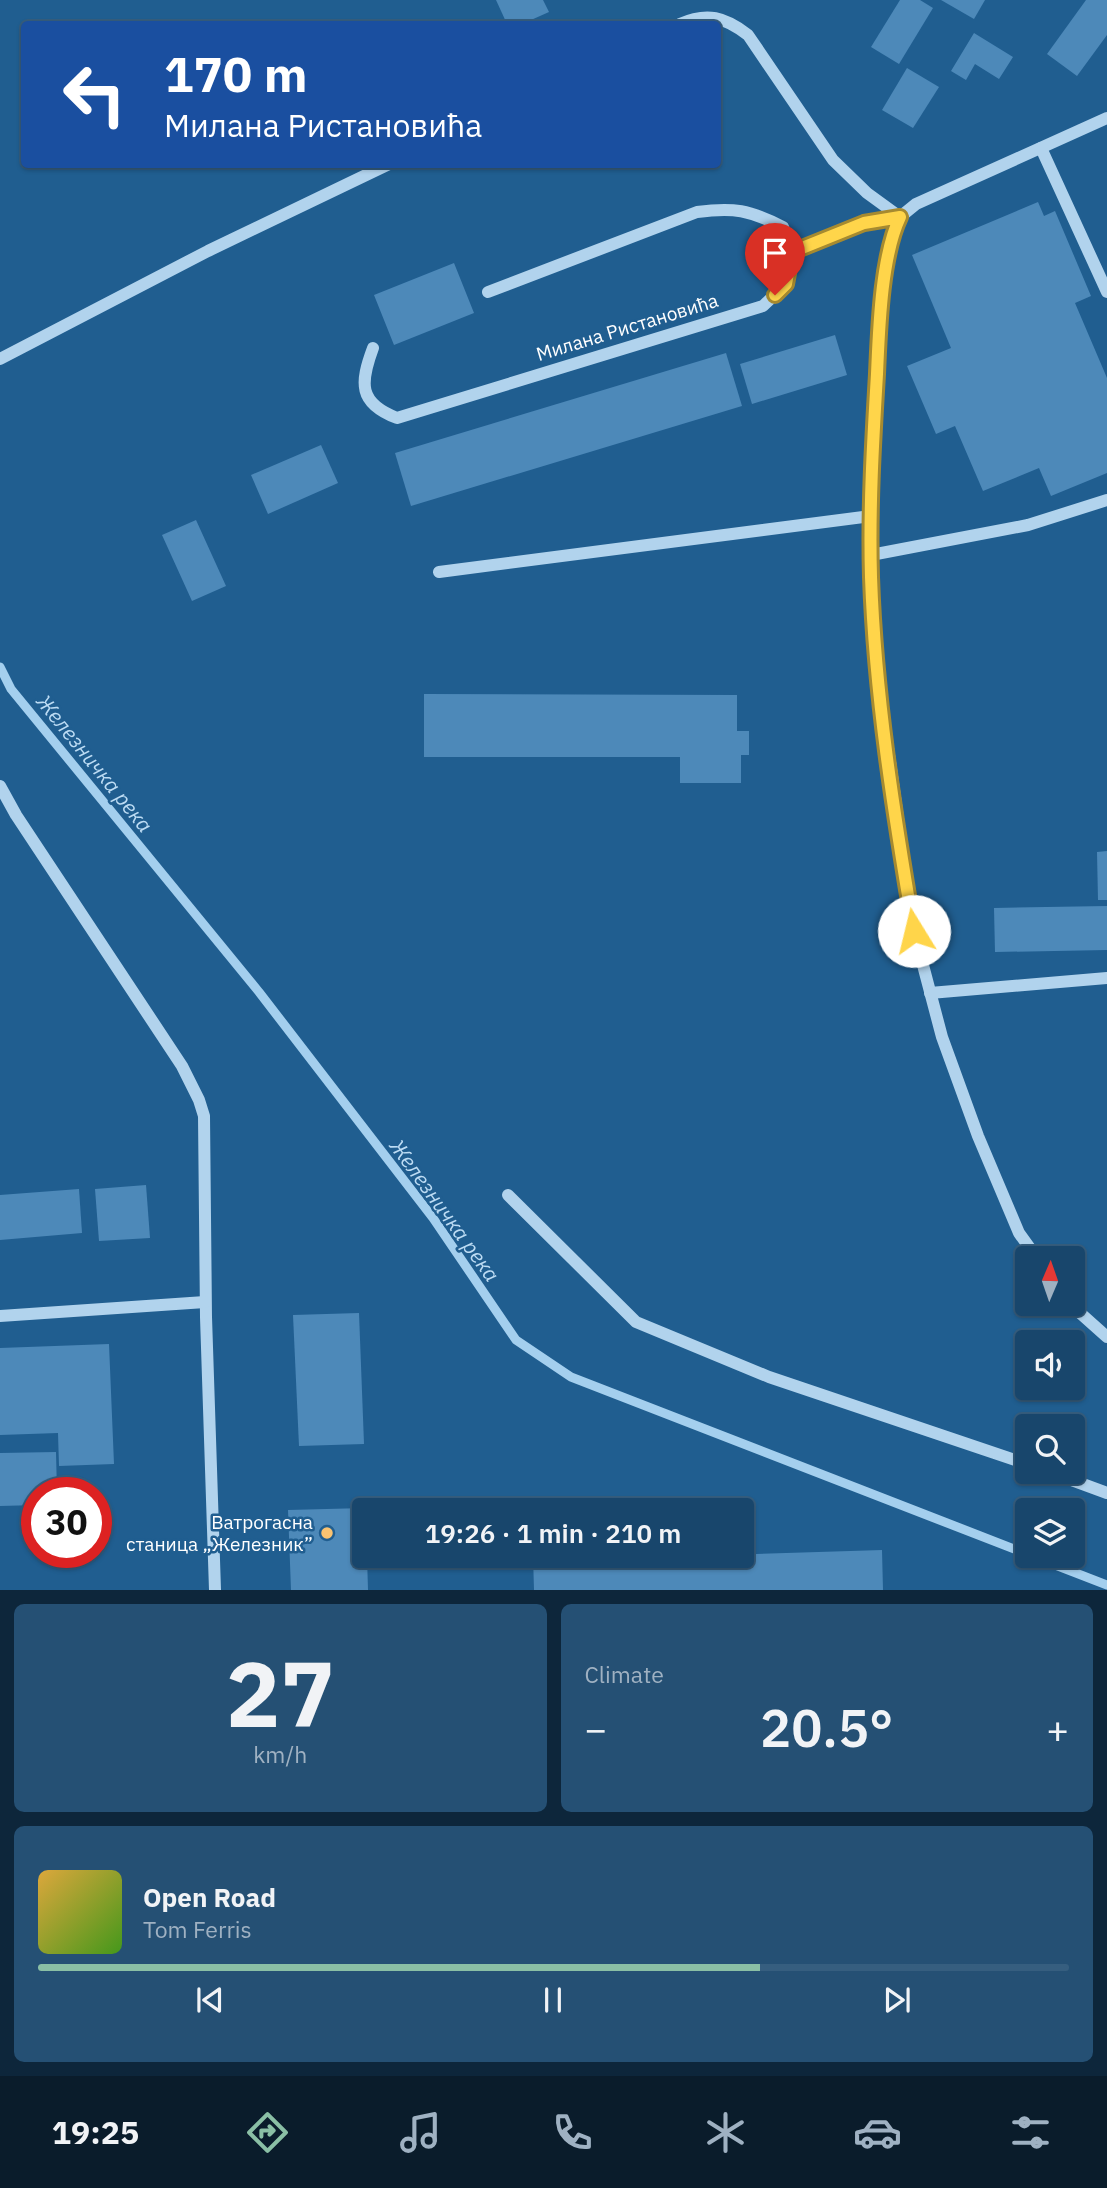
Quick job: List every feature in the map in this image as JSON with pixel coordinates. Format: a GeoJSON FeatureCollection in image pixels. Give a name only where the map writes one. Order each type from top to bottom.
{"type":"FeatureCollection","features":[{"type":"Feature","properties":{"kind":"street"},"geometry":{"type":"LineString","coordinates":[[689,21],[705,16],[721,18],[735,24],[748,35],[833,160],[867,193],[900,217]]}},
{"type":"Feature","properties":{"kind":"street"},"geometry":{"type":"LineString","coordinates":[[488,292],[697,212],[728,208],[761,216],[783,228],[792,252],[864,223],[900,217],[916,204],[1107,118]]}},
{"type":"Feature","properties":{"kind":"street"},"geometry":{"type":"LineString","coordinates":[[1041,148],[1107,292]]}},
{"type":"Feature","properties":{"kind":"street"},"geometry":{"type":"LineString","coordinates":[[0,359],[208,251],[380,168]]}},
{"type":"Feature","properties":{"kind":"street"},"geometry":{"type":"LineString","coordinates":[[900,217],[890,247],[879,332],[871,516],[878,677],[914,931],[930,993],[942,1037],[978,1136],[1019,1233],[1028,1246]]}},
{"type":"Feature","properties":{"kind":"street","name":"Милана Ристановића"},"geometry":{"type":"LineString","coordinates":[[373,348],[364,374],[366,394],[377,410],[397,418],[763,306],[786,284],[792,252]]}},
{"type":"Feature","properties":{"kind":"street"},"geometry":{"type":"LineString","coordinates":[[871,555],[1028,525],[1107,500]]}},
{"type":"Feature","properties":{"kind":"street"},"geometry":{"type":"LineString","coordinates":[[439,572],[871,516]]}},
{"type":"Feature","properties":{"kind":"street"},"geometry":{"type":"LineString","coordinates":[[0,786],[16,815],[182,1066],[204,1115],[205,1302],[215,1590]]}},
{"type":"Feature","properties":{"kind":"street"},"geometry":{"type":"LineString","coordinates":[[930,993],[1107,978]]}},
{"type":"Feature","properties":{"kind":"street"},"geometry":{"type":"LineString","coordinates":[[508,1195],[636,1322],[769,1377],[1015,1460]]}},
{"type":"Feature","properties":{"kind":"street"},"geometry":{"type":"LineString","coordinates":[[0,1316],[205,1302]]}},
{"type":"Feature","properties":{"kind":"street"},"geometry":{"type":"LineString","coordinates":[[1084,1316],[1107,1336]]}},
{"type":"Feature","properties":{"kind":"street"},"geometry":{"type":"LineString","coordinates":[[1083,1484],[1107,1493]]}},
{"type":"Feature","properties":{"kind":"building"},"geometry":{"type":"Polygon","coordinates":[[[496,0],[543,0],[549,12],[529,21],[506,21],[496,0]]]}},
{"type":"Feature","properties":{"kind":"building"},"geometry":{"type":"Polygon","coordinates":[[[900,0],[920,0],[933,8],[899,64],[871,47],[900,0]]]}},
{"type":"Feature","properties":{"kind":"building"},"geometry":{"type":"Polygon","coordinates":[[[941,0],[985,0],[974,19],[941,0]]]}},
{"type":"Feature","properties":{"kind":"building"},"geometry":{"type":"Polygon","coordinates":[[[1086,0],[1107,0],[1107,35],[1077,76],[1047,54],[1086,0]]]}},
{"type":"Feature","properties":{"kind":"building"},"geometry":{"type":"Polygon","coordinates":[[[974,33],[1013,57],[999,79],[975,64],[966,80],[951,71],[974,33]]]}},
{"type":"Feature","properties":{"kind":"building"},"geometry":{"type":"Polygon","coordinates":[[[907,68],[939,87],[913,128],[882,110],[907,68]]]}},
{"type":"Feature","properties":{"kind":"building"},"geometry":{"type":"Polygon","coordinates":[[[1038,202],[1044,216],[1055,211],[1091,296],[1075,303],[1107,378],[1107,473],[1051,496],[1039,468],[983,491],[955,426],[936,434],[907,366],[951,348],[912,255],[1038,202]]]}},
{"type":"Feature","properties":{"kind":"building"},"geometry":{"type":"Polygon","coordinates":[[[454,263],[474,313],[394,345],[374,295],[454,263]]]}},
{"type":"Feature","properties":{"kind":"building"},"geometry":{"type":"Polygon","coordinates":[[[835,335],[847,375],[752,404],[740,364],[835,335]]]}},
{"type":"Feature","properties":{"kind":"building"},"geometry":{"type":"Polygon","coordinates":[[[726,353],[742,406],[411,506],[395,453],[726,353]]]}},
{"type":"Feature","properties":{"kind":"building"},"geometry":{"type":"Polygon","coordinates":[[[321,445],[338,483],[268,514],[251,475],[321,445]]]}},
{"type":"Feature","properties":{"kind":"building"},"geometry":{"type":"Polygon","coordinates":[[[196,520],[226,586],[192,601],[162,535],[196,520]]]}},
{"type":"Feature","properties":{"kind":"building"},"geometry":{"type":"Polygon","coordinates":[[[424,694],[737,695],[737,731],[749,731],[749,755],[741,755],[741,783],[680,783],[680,757],[424,757],[424,694]]]}},
{"type":"Feature","properties":{"kind":"building"},"geometry":{"type":"Polygon","coordinates":[[[1107,851],[1107,900],[1098,900],[1097,852],[1107,851]]]}},
{"type":"Feature","properties":{"kind":"building"},"geometry":{"type":"Polygon","coordinates":[[[1107,906],[1107,950],[995,952],[994,908],[1107,906]]]}},
{"type":"Feature","properties":{"kind":"building"},"geometry":{"type":"Polygon","coordinates":[[[146,1185],[150,1238],[99,1241],[95,1189],[146,1185]]]}},
{"type":"Feature","properties":{"kind":"building"},"geometry":{"type":"Polygon","coordinates":[[[79,1189],[82,1233],[0,1240],[0,1195],[79,1189]]]}},
{"type":"Feature","properties":{"kind":"building"},"geometry":{"type":"Polygon","coordinates":[[[359,1313],[364,1444],[299,1446],[293,1315],[359,1313]]]}},
{"type":"Feature","properties":{"kind":"building"},"geometry":{"type":"Polygon","coordinates":[[[109,1344],[114,1464],[59,1466],[58,1433],[0,1435],[0,1348],[109,1344]]]}},
{"type":"Feature","properties":{"kind":"building"},"geometry":{"type":"Polygon","coordinates":[[[56,1452],[57,1477],[21,1477],[21,1505],[0,1506],[0,1453],[56,1452]]]}},
{"type":"Feature","properties":{"kind":"building","name":"Ватрогасна станица „Железник”"},"geometry":{"type":"Polygon","coordinates":[[[352,1508],[352,1568],[367,1568],[368,1590],[291,1590],[288,1510],[352,1508]]]}},
{"type":"Feature","properties":{"kind":"building"},"geometry":{"type":"Polygon","coordinates":[[[882,1550],[883,1590],[534,1590],[533,1568],[754,1568],[754,1554],[882,1550]]]}},
{"type":"Feature","properties":{"kind":"waterway","name":"Железничка река"},"geometry":{"type":"LineString","coordinates":[[0,667],[11,689],[259,992],[433,1218],[516,1340],[571,1377],[1015,1549]]}},
{"type":"Feature","properties":{"kind":"waterway","name":"Железничка река"},"geometry":{"type":"LineString","coordinates":[[1063,1568],[1107,1585]]}},
{"type":"Feature","properties":{"kind":"place","name":"Ватрогасна станица „Железник”"},"geometry":{"type":"Point","coordinates":[327,1533]}},
{"type":"Feature","properties":{"kind":"route"},"geometry":{"type":"LineString","coordinates":[[775,295],[786,284],[792,252],[864,223],[900,217],[893,231],[890,247],[879,332],[871,480],[871,576],[878,677],[914,931]]}}]}
